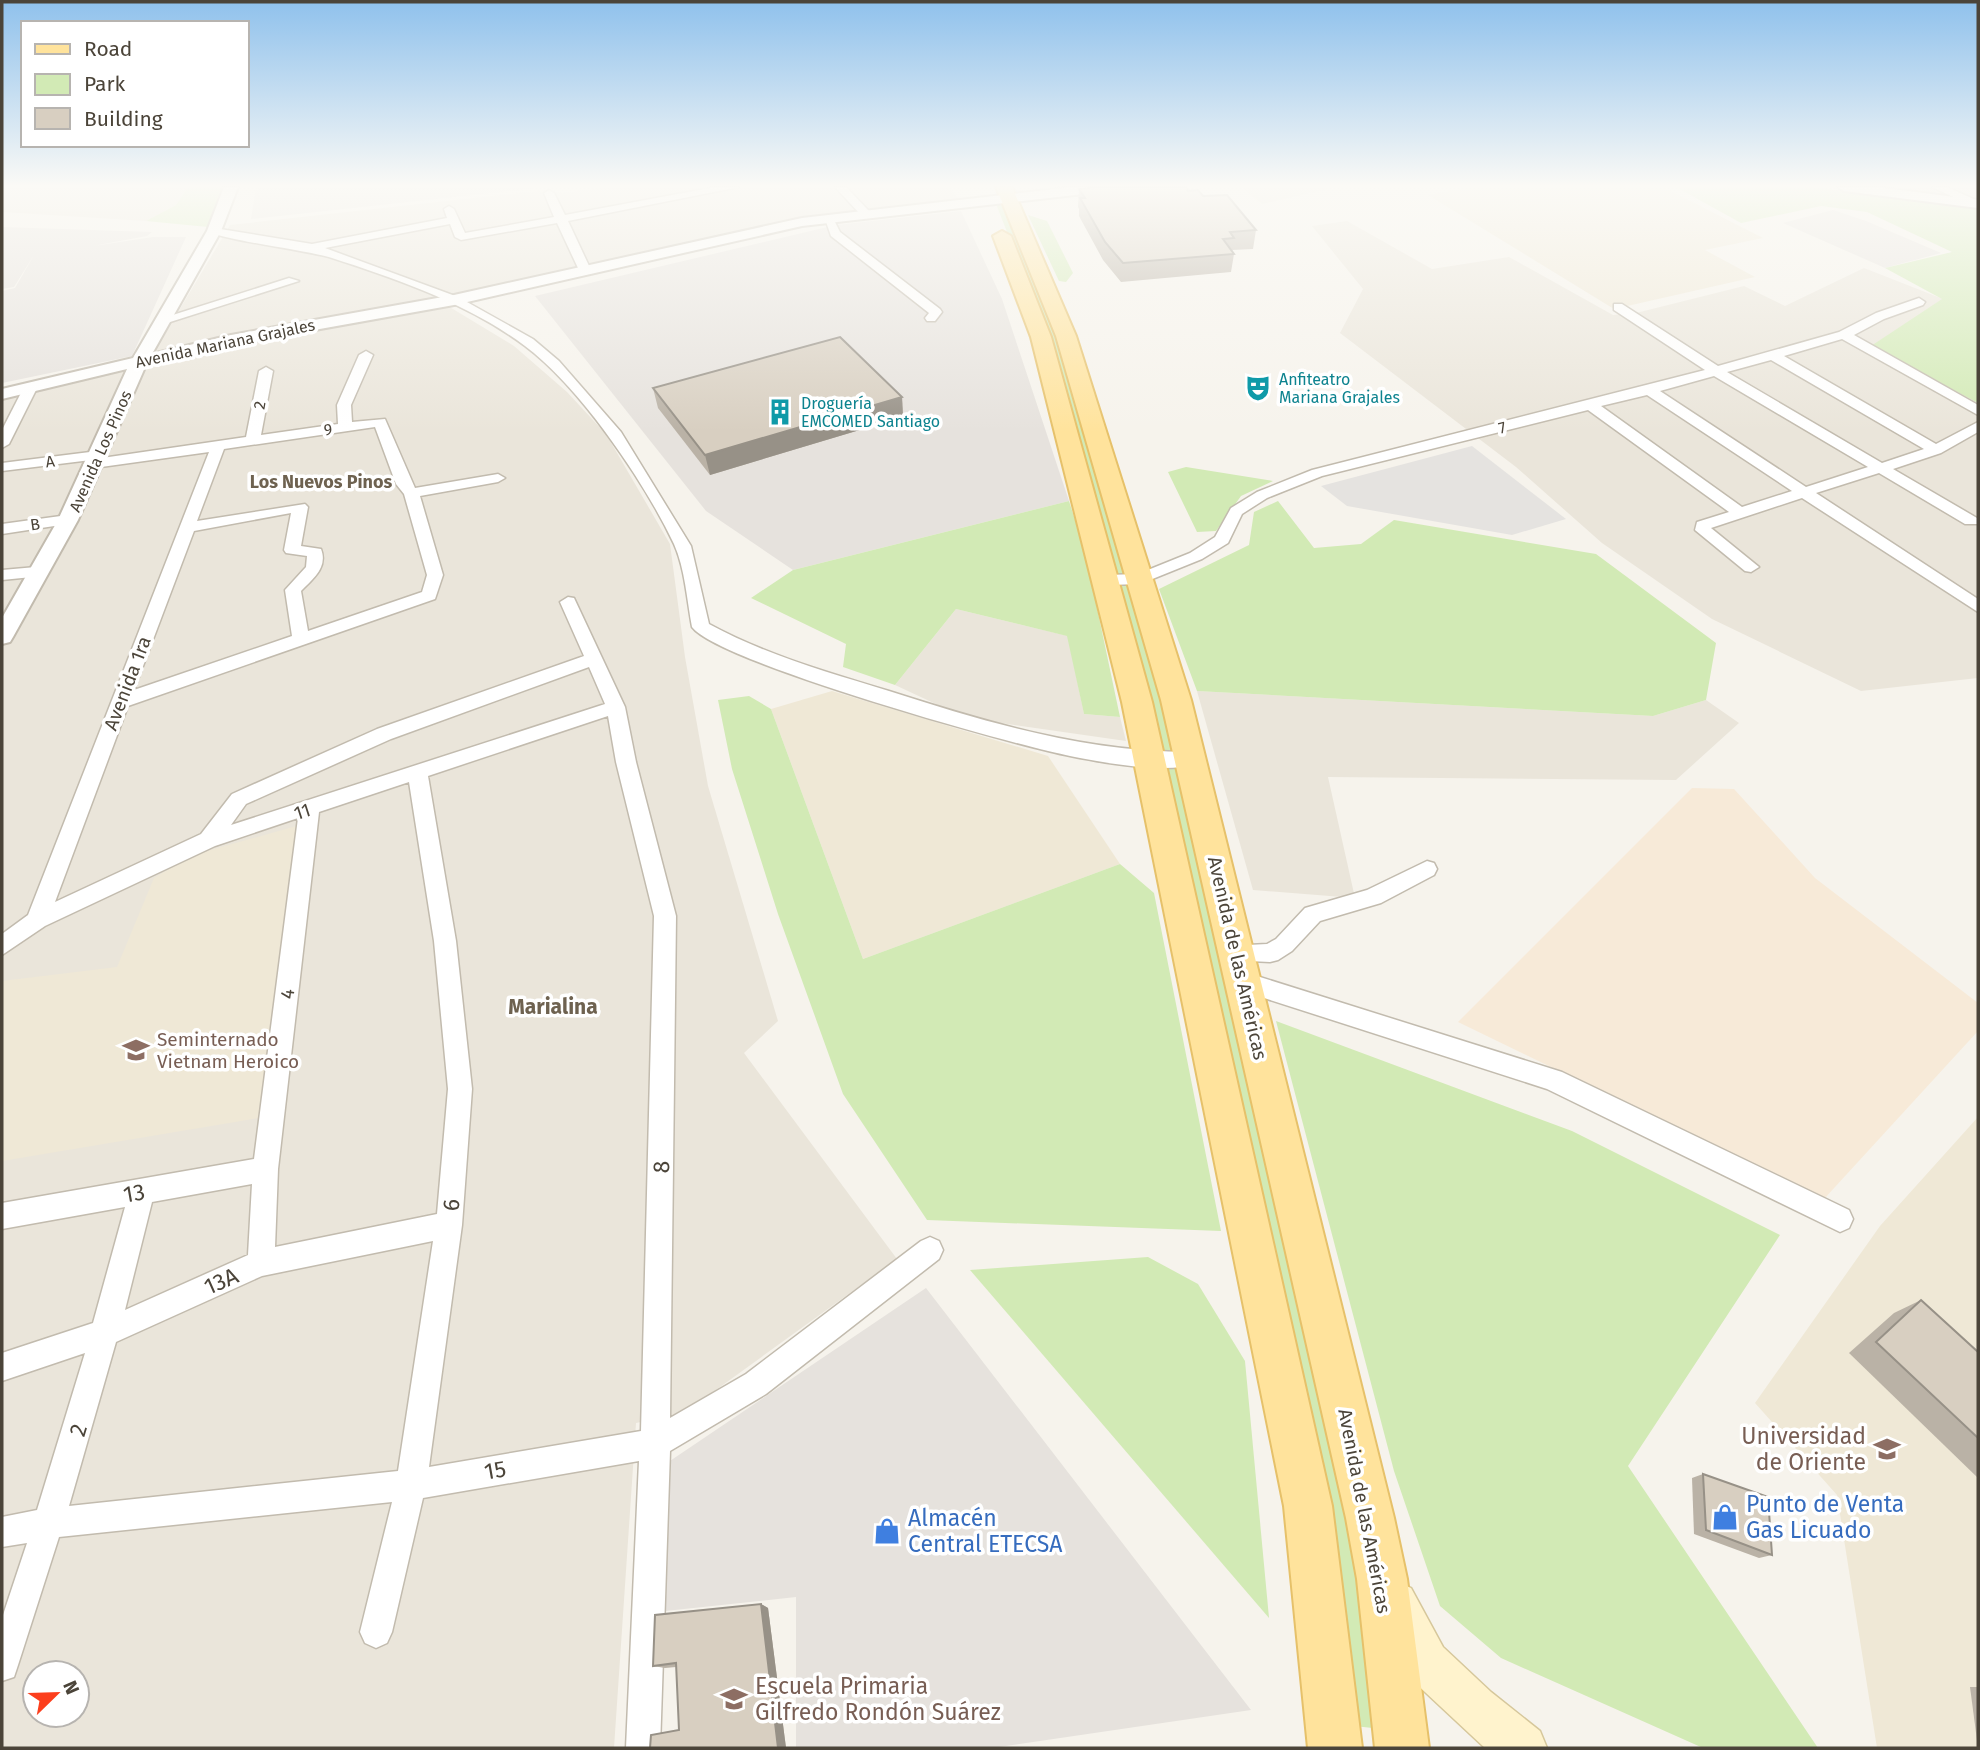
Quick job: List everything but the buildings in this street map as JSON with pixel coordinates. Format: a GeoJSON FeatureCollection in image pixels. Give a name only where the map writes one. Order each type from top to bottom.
{"type":"FeatureCollection","features":[{"type":"Feature","properties":{"kind":"main road","name":"Avenida de las Américas"},"geometry":{"type":"LineString","coordinates":[[1019,269],[1124,580],[1191,759],[1370,1518],[1382,1579],[1402,1748]]}},
{"type":"Feature","properties":{"kind":"main road","name":"Avenida de las Américas"},"geometry":{"type":"LineString","coordinates":[[1124,580],[1149,761],[1308,1506],[1335,1748]]}},
{"type":"Feature","properties":{"kind":"main road"},"geometry":{"type":"LineString","coordinates":[[1382,1579],[1427,1663],[1474,1709],[1523,1748]]}},
{"type":"Feature","properties":{"kind":"street","name":"Avenida Los Pinos"},"geometry":{"type":"LineString","coordinates":[[3,632],[68,520],[141,360],[192,269]]}},
{"type":"Feature","properties":{"kind":"street"},"geometry":{"type":"LineString","coordinates":[[369,269],[454,300],[528,342],[554,364],[616,435],[683,546],[701,627],[726,642],[793,668],[960,722],[1078,750],[1149,761],[1191,759]]}},
{"type":"Feature","properties":{"kind":"street","name":"Avenida Mariana Grajales"},"geometry":{"type":"LineString","coordinates":[[2,394],[141,360],[304,326],[454,300],[581,269]]}},
{"type":"Feature","properties":{"kind":"street"},"geometry":{"type":"LineString","coordinates":[[880,269],[936,312],[931,318]]}},
{"type":"Feature","properties":{"kind":"street"},"geometry":{"type":"LineString","coordinates":[[163,320],[293,281]]}},
{"type":"Feature","properties":{"kind":"street","name":"7"},"geometry":{"type":"LineString","coordinates":[[1124,580],[1196,556],[1222,540],[1236,511],[1262,495],[1302,478],[1649,390],[1844,335],[1880,316],[1919,302]]}},
{"type":"Feature","properties":{"kind":"street"},"geometry":{"type":"LineString","coordinates":[[1618,307],[1714,370],[1971,521]]}},
{"type":"Feature","properties":{"kind":"street"},"geometry":{"type":"LineString","coordinates":[[1844,335],[1978,411]]}},
{"type":"Feature","properties":{"kind":"street"},"geometry":{"type":"LineString","coordinates":[[1771,354],[1936,450]]}},
{"type":"Feature","properties":{"kind":"street"},"geometry":{"type":"LineString","coordinates":[[345,426],[344,405],[366,355]]}},
{"type":"Feature","properties":{"kind":"street","name":"2"},"geometry":{"type":"LineString","coordinates":[[253,440],[266,371]]}},
{"type":"Feature","properties":{"kind":"street"},"geometry":{"type":"LineString","coordinates":[[2,444],[30,388]]}},
{"type":"Feature","properties":{"kind":"street"},"geometry":{"type":"LineString","coordinates":[[1649,390],[1978,607]]}},
{"type":"Feature","properties":{"kind":"street"},"geometry":{"type":"LineString","coordinates":[[1589,404],[1739,512]]}},
{"type":"Feature","properties":{"kind":"street","name":"9"},"geometry":{"type":"LineString","coordinates":[[96,459],[218,446],[380,422],[404,484],[411,493],[435,575],[429,595],[301,640]]}},
{"type":"Feature","properties":{"kind":"street"},"geometry":{"type":"LineString","coordinates":[[1751,567],[1703,530],[1703,525],[1936,450],[1978,426]]}},
{"type":"Feature","properties":{"kind":"street","name":"Avenida 1ra"},"geometry":{"type":"LineString","coordinates":[[37,920],[218,446]]}},
{"type":"Feature","properties":{"kind":"street","name":"A"},"geometry":{"type":"LineString","coordinates":[[2,467],[96,459]]}},
{"type":"Feature","properties":{"kind":"street"},"geometry":{"type":"LineString","coordinates":[[411,493],[498,478]]}},
{"type":"Feature","properties":{"kind":"street"},"geometry":{"type":"LineString","coordinates":[[120,702],[301,640],[293,590],[314,568],[314,552],[292,550],[300,507],[188,527]]}},
{"type":"Feature","properties":{"kind":"street","name":"B"},"geometry":{"type":"LineString","coordinates":[[2,529],[68,520]]}},
{"type":"Feature","properties":{"kind":"street"},"geometry":{"type":"LineString","coordinates":[[2,575],[36,572]]}},
{"type":"Feature","properties":{"kind":"street","name":"8"},"geometry":{"type":"LineString","coordinates":[[568,602],[616,707],[626,762],[665,916],[655,1443],[643,1748]]}},
{"type":"Feature","properties":{"kind":"street"},"geometry":{"type":"LineString","coordinates":[[208,841],[239,799],[384,734],[594,659]]}},
{"type":"Feature","properties":{"kind":"street","name":"11"},"geometry":{"type":"LineString","coordinates":[[2,946],[37,920],[208,841],[616,707]]}},
{"type":"Feature","properties":{"kind":"street","name":"6"},"geometry":{"type":"LineString","coordinates":[[376,1632],[411,1485],[449,1225],[460,1089],[445,941],[418,774]]}},
{"type":"Feature","properties":{"kind":"street","name":"4"},"geometry":{"type":"LineString","coordinates":[[261,1263],[265,1170],[309,809]]}},
{"type":"Feature","properties":{"kind":"street"},"geometry":{"type":"LineString","coordinates":[[1240,967],[1284,945],[1313,914],[1373,897],[1427,869]]}},
{"type":"Feature","properties":{"kind":"street"},"geometry":{"type":"LineString","coordinates":[[1240,967],[1553,1080],[1840,1219]]}},
{"type":"Feature","properties":{"kind":"street","name":"13"},"geometry":{"type":"LineString","coordinates":[[2,1216],[265,1170]]}},
{"type":"Feature","properties":{"kind":"street","name":"2"},"geometry":{"type":"LineString","coordinates":[[2,1665],[50,1522],[107,1332],[142,1191]]}},
{"type":"Feature","properties":{"kind":"street","name":"13A"},"geometry":{"type":"LineString","coordinates":[[2,1367],[107,1332],[261,1263],[449,1225]]}},
{"type":"Feature","properties":{"kind":"street","name":"15"},"geometry":{"type":"LineString","coordinates":[[2,1532],[50,1522],[411,1485],[655,1443],[756,1384],[930,1251]]}},
{"type":"Feature","properties":{"kind":"shaded area"},"geometry":{"type":"Polygon","coordinates":[[[2,269],[25,269],[14,287],[2,289],[2,269]]]}},
{"type":"Feature","properties":{"kind":"shaded area"},"geometry":{"type":"Polygon","coordinates":[[[26,269],[172,269],[132,356],[2,383],[2,291],[15,288],[26,269]]]}},
{"type":"Feature","properties":{"kind":"shaded area"},"geometry":{"type":"Polygon","coordinates":[[[204,269],[575,269],[437,300],[153,354],[204,269]]]}},
{"type":"Feature","properties":{"kind":"shaded area"},"geometry":{"type":"Polygon","coordinates":[[[651,269],[988,269],[1002,299],[1069,501],[793,570],[706,511],[535,296],[651,269]]]}},
{"type":"Feature","properties":{"kind":"shaded area"},"geometry":{"type":"Polygon","coordinates":[[[1347,269],[1530,269],[1613,315],[1636,313],[1744,286],[1785,306],[1866,269],[1943,299],[1872,346],[1978,403],[1978,678],[1861,691],[1712,619],[1602,543],[1516,467],[1340,333],[1363,289],[1347,269]]]}},
{"type":"Feature","properties":{"kind":"shaded area"},"geometry":{"type":"Polygon","coordinates":[[[1548,269],[1740,269],[1755,277],[1614,309],[1548,269]]]}},
{"type":"Feature","properties":{"kind":"shaded area"},"geometry":{"type":"Polygon","coordinates":[[[448,306],[514,346],[567,392],[606,434],[670,544],[685,657],[708,786],[778,1021],[744,1053],[897,1259],[684,1413],[636,1423],[614,1748],[2,1748],[2,400],[246,342],[448,306]]]}},
{"type":"Feature","properties":{"kind":"shaded area"},"geometry":{"type":"Polygon","coordinates":[[[1472,446],[1566,519],[1512,535],[1347,506],[1321,486],[1472,446]]]}},
{"type":"Feature","properties":{"kind":"shaded area"},"geometry":{"type":"Polygon","coordinates":[[[956,609],[1068,636],[1084,714],[1120,717],[1126,741],[966,718],[895,685],[956,609]]]}},
{"type":"Feature","properties":{"kind":"shaded area"},"geometry":{"type":"Polygon","coordinates":[[[832,691],[1048,756],[1120,864],[863,959],[771,709],[832,691]]]}},
{"type":"Feature","properties":{"kind":"shaded area"},"geometry":{"type":"Polygon","coordinates":[[[1197,691],[1653,716],[1706,700],[1739,723],[1676,780],[1328,777],[1355,898],[1253,890],[1197,691]]]}},
{"type":"Feature","properties":{"kind":"shaded area"},"geometry":{"type":"Polygon","coordinates":[[[1692,788],[1734,789],[1815,878],[1978,1003],[1978,1031],[1824,1199],[1458,1022],[1692,788]]]}},
{"type":"Feature","properties":{"kind":"shaded area","name":"Seminternado Vietnam Heroico"},"geometry":{"type":"Polygon","coordinates":[[[300,825],[284,956],[259,1118],[2,1161],[2,981],[117,967],[154,878],[193,855],[300,825]]]}},
{"type":"Feature","properties":{"kind":"shaded area","name":"Universidad de Oriente"},"geometry":{"type":"Polygon","coordinates":[[[1978,1117],[1978,1748],[1877,1748],[1837,1495],[1755,1403],[1880,1226],[1978,1117]]]}},
{"type":"Feature","properties":{"kind":"shaded area","name":"Almacén Central ETECSA"},"geometry":{"type":"Polygon","coordinates":[[[926,1288],[1251,1710],[992,1748],[796,1748],[796,1597],[656,1612],[664,1465],[926,1288]]]}},
{"type":"Feature","properties":{"kind":"green space"},"geometry":{"type":"Polygon","coordinates":[[[1021,269],[1032,269],[1052,317],[1129,575],[1117,577],[1048,336],[1021,269]]]}},
{"type":"Feature","properties":{"kind":"green space"},"geometry":{"type":"Polygon","coordinates":[[[1053,269],[1071,269],[1073,273],[1066,282],[1059,281],[1053,269]]]}},
{"type":"Feature","properties":{"kind":"green space"},"geometry":{"type":"Polygon","coordinates":[[[1886,269],[1978,269],[1978,403],[1871,346],[1942,299],[1886,269]]]}},
{"type":"Feature","properties":{"kind":"green space"},"geometry":{"type":"Polygon","coordinates":[[[1186,467],[1273,481],[1241,496],[1216,531],[1197,532],[1168,472],[1186,467]]]}},
{"type":"Feature","properties":{"kind":"green space"},"geometry":{"type":"Polygon","coordinates":[[[1069,501],[1085,551],[1120,717],[1084,714],[1067,636],[956,609],[895,685],[843,667],[846,644],[751,598],[793,570],[1069,501]]]}},
{"type":"Feature","properties":{"kind":"green space"},"geometry":{"type":"Polygon","coordinates":[[[1278,501],[1314,548],[1361,544],[1394,520],[1596,554],[1716,643],[1706,700],[1653,716],[1197,691],[1159,589],[1249,545],[1254,512],[1278,501]]]}},
{"type":"Feature","properties":{"kind":"green space"},"geometry":{"type":"Polygon","coordinates":[[[1132,583],[1178,753],[1160,755],[1118,584],[1132,583]]]}},
{"type":"Feature","properties":{"kind":"green space"},"geometry":{"type":"Polygon","coordinates":[[[749,696],[771,709],[863,959],[1120,864],[1154,893],[1221,1231],[927,1220],[843,1094],[778,914],[732,769],[718,700],[749,696]]]}},
{"type":"Feature","properties":{"kind":"green space"},"geometry":{"type":"Polygon","coordinates":[[[1182,764],[1350,1508],[1382,1729],[1354,1726],[1162,765],[1182,764]]]}},
{"type":"Feature","properties":{"kind":"green space"},"geometry":{"type":"Polygon","coordinates":[[[1276,1021],[1572,1131],[1780,1235],[1628,1466],[1818,1748],[1703,1748],[1501,1658],[1440,1606],[1394,1471],[1276,1021]]]}},
{"type":"Feature","properties":{"kind":"green space"},"geometry":{"type":"Polygon","coordinates":[[[1148,1257],[1198,1284],[1245,1361],[1269,1618],[970,1270],[1148,1257]]]}},
{"type":"Feature","properties":{"kind":"place","name":"Anfiteatro Mariana Grajales"},"geometry":{"type":"Point","coordinates":[1258,388]}},
{"type":"Feature","properties":{"kind":"place","name":"Droguería EMCOMED Santiago"},"geometry":{"type":"Point","coordinates":[780,412]}},
{"type":"Feature","properties":{"kind":"place","name":"Seminternado Vietnam Heroico"},"geometry":{"type":"Point","coordinates":[136,1050]}},
{"type":"Feature","properties":{"kind":"place","name":"Universidad de Oriente"},"geometry":{"type":"Point","coordinates":[1887,1449]}},
{"type":"Feature","properties":{"kind":"place","name":"Punto de Venta Gas Licuado"},"geometry":{"type":"Point","coordinates":[1725,1517]}},
{"type":"Feature","properties":{"kind":"place","name":"Almacén Central ETECSA"},"geometry":{"type":"Point","coordinates":[887,1531]}},
{"type":"Feature","properties":{"kind":"place","name":"Escuela Primaria Gilfredo Rondón Suárez"},"geometry":{"type":"Point","coordinates":[734,1699]}},
{"type":"Feature","properties":{"kind":"district","name":"Los Nuevos Pinos"},"geometry":{"type":"Point","coordinates":[321,482]}},
{"type":"Feature","properties":{"kind":"district","name":"Marialina"},"geometry":{"type":"Point","coordinates":[553,1007]}}]}
